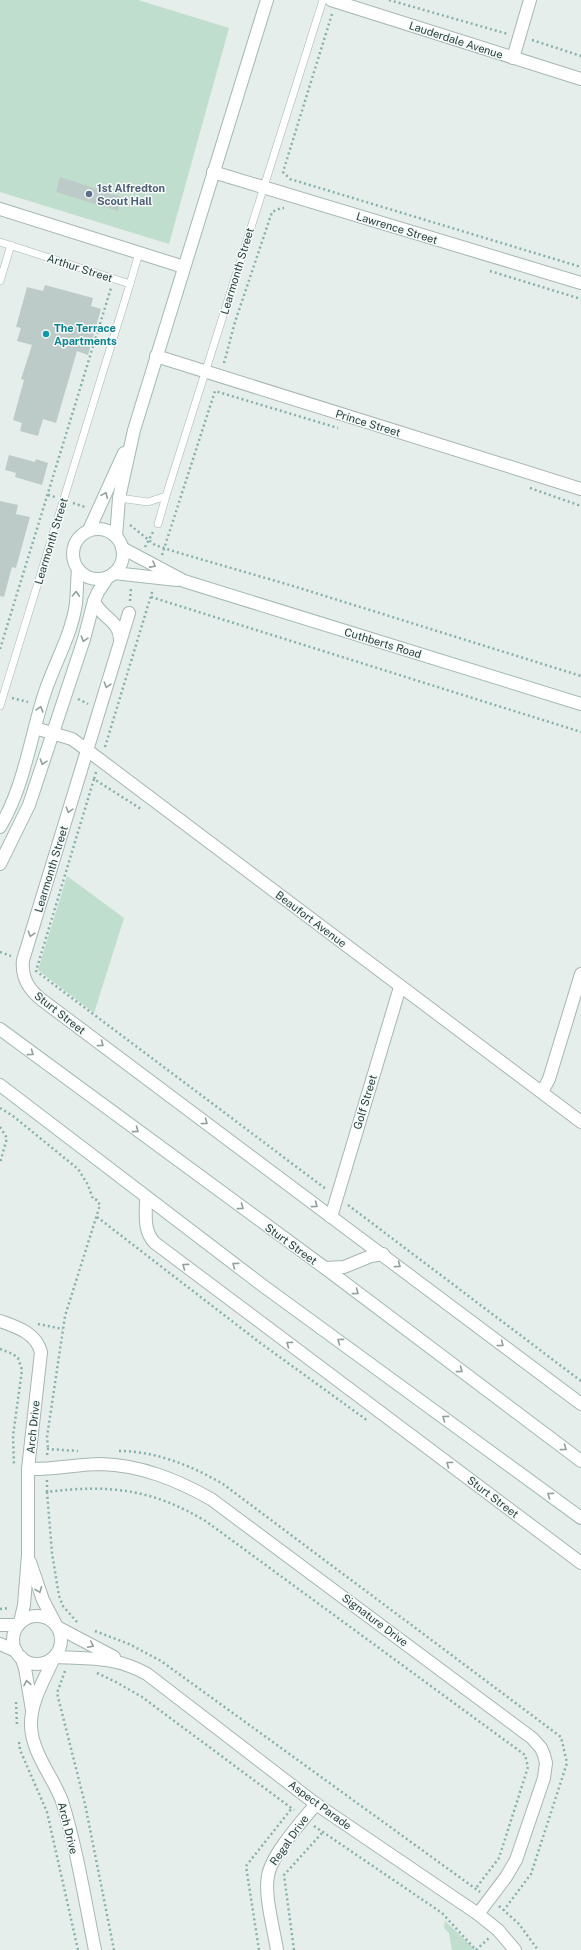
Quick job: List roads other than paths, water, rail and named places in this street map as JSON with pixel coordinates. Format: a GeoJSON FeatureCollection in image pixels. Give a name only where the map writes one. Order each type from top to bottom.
{"type":"FeatureCollection","features":[{"type":"Feature","properties":{"kind":"street"},"geometry":{"type":"LineString","coordinates":[[116,537],[119,498],[134,430],[267,0]]}},
{"type":"Feature","properties":{"kind":"street","name":"Lauderdale Avenue"},"geometry":{"type":"LineString","coordinates":[[331,0],[581,80]]}},
{"type":"Feature","properties":{"kind":"street"},"geometry":{"type":"LineString","coordinates":[[512,58],[530,0]]}},
{"type":"Feature","properties":{"kind":"street","name":"Lawrence Street"},"geometry":{"type":"LineString","coordinates":[[213,172],[581,283]]}},
{"type":"Feature","properties":{"kind":"street"},"geometry":{"type":"LineString","coordinates":[[0,209],[184,267]]}},
{"type":"Feature","properties":{"kind":"street","name":"Prince Street"},"geometry":{"type":"LineString","coordinates":[[156,356],[581,489]]}},
{"type":"Feature","properties":{"kind":"street"},"geometry":{"type":"LineString","coordinates":[[111,575],[95,579],[82,574],[74,562],[73,547],[76,540],[88,530],[134,430]]}},
{"type":"Feature","properties":{"kind":"street"},"geometry":{"type":"LineString","coordinates":[[0,864],[29,805],[94,601],[98,592],[122,561],[122,548],[116,537],[104,529],[88,530]]}},
{"type":"Feature","properties":{"kind":"street","name":"Cuthberts Road"},"geometry":{"type":"LineString","coordinates":[[122,548],[184,581],[581,704]]}},
{"type":"Feature","properties":{"kind":"street"},"geometry":{"type":"LineString","coordinates":[[0,827],[16,794],[46,691],[64,645],[76,604],[78,569]]}},
{"type":"Feature","properties":{"kind":"street","name":"Cuthberts Road"},"geometry":{"type":"LineString","coordinates":[[111,575],[184,581]]}},
{"type":"Feature","properties":{"kind":"street","name":"Learmonth Street"},"geometry":{"type":"LineString","coordinates":[[94,601],[98,610],[117,626],[120,636],[118,648]]}},
{"type":"Feature","properties":{"kind":"street","name":"Learmonth Street"},"geometry":{"type":"LineString","coordinates":[[24,977],[23,960],[129,613]]}},
{"type":"Feature","properties":{"kind":"street","name":"Beaufort Avenue"},"geometry":{"type":"LineString","coordinates":[[35,728],[72,739],[581,1122]]}},
{"type":"Feature","properties":{"kind":"street"},"geometry":{"type":"LineString","coordinates":[[542,1092],[549,1079],[581,974]]}},
{"type":"Feature","properties":{"kind":"street","name":"Sturt Street"},"geometry":{"type":"LineString","coordinates":[[24,977],[29,988],[42,1000],[331,1217],[383,1254],[581,1404]]}},
{"type":"Feature","properties":{"kind":"street","name":"Golf Street"},"geometry":{"type":"LineString","coordinates":[[331,1217],[400,987]]}},
{"type":"Feature","properties":{"kind":"street","name":"Sturt Street"},"geometry":{"type":"LineString","coordinates":[[0,1029],[325,1268],[581,1461]]}},
{"type":"Feature","properties":{"kind":"street"},"geometry":{"type":"LineString","coordinates":[[0,1085],[146,1198],[581,1518]]}},
{"type":"Feature","properties":{"kind":"street","name":"Sturt Street"},"geometry":{"type":"LineString","coordinates":[[146,1198],[146,1228],[148,1235],[155,1243],[581,1562]]}},
{"type":"Feature","properties":{"kind":"street"},"geometry":{"type":"LineString","coordinates":[[325,1268],[344,1267],[371,1256],[383,1254]]}},
{"type":"Feature","properties":{"kind":"street","name":"Arch Drive"},"geometry":{"type":"LineString","coordinates":[[0,1321],[19,1328],[27,1333],[36,1342],[41,1352],[28,1469],[28,1555],[24,1605],[19,1624]]}},
{"type":"Feature","properties":{"kind":"street","name":"Signature Drive"},"geometry":{"type":"LineString","coordinates":[[28,1469],[46,1470],[103,1464],[147,1471],[182,1483],[211,1499],[532,1738],[543,1752],[546,1763],[545,1773],[516,1860],[478,1914]]}},
{"type":"Feature","properties":{"kind":"street","name":"Arch Drive"},"geometry":{"type":"LineString","coordinates":[[28,1555],[46,1607],[57,1625]]}},
{"type":"Feature","properties":{"kind":"street"},"geometry":{"type":"LineString","coordinates":[[0,1644],[18,1654],[38,1664],[54,1658],[62,1642],[57,1625],[43,1617],[34,1616],[23,1619],[13,1636],[18,1654]]}},
{"type":"Feature","properties":{"kind":"street"},"geometry":{"type":"LineString","coordinates":[[0,1625],[19,1624]]}},
{"type":"Feature","properties":{"kind":"street","name":"Aspect Parade"},"geometry":{"type":"LineString","coordinates":[[57,1625],[123,1663],[153,1678],[316,1804],[478,1914],[498,1930],[514,1950]]}},
{"type":"Feature","properties":{"kind":"street","name":"Arch Drive"},"geometry":{"type":"LineString","coordinates":[[18,1654],[25,1668],[32,1710],[32,1735],[58,1790],[66,1816],[96,1950]]}},
{"type":"Feature","properties":{"kind":"street","name":"Aspect Parade"},"geometry":{"type":"LineString","coordinates":[[54,1658],[91,1657],[123,1663]]}},
{"type":"Feature","properties":{"kind":"street","name":"Arch Drive"},"geometry":{"type":"LineString","coordinates":[[32,1710],[54,1658]]}},
{"type":"Feature","properties":{"kind":"street","name":"Regal Drive"},"geometry":{"type":"LineString","coordinates":[[277,1950],[268,1891],[268,1876],[272,1862],[316,1804]]}},
{"type":"Feature","properties":{"kind":"lane","name":"Learmonth Street"},"geometry":{"type":"LineString","coordinates":[[158,524],[323,0]]}},
{"type":"Feature","properties":{"kind":"lane","name":"Arthur Street"},"geometry":{"type":"LineString","coordinates":[[0,242],[130,284]]}},
{"type":"Feature","properties":{"kind":"lane"},"geometry":{"type":"LineString","coordinates":[[0,281],[11,245]]}},
{"type":"Feature","properties":{"kind":"lane"},"geometry":{"type":"LineString","coordinates":[[130,284],[139,253]]}},
{"type":"Feature","properties":{"kind":"lane","name":"Learmonth Street"},"geometry":{"type":"LineString","coordinates":[[0,706],[130,284]]}},
{"type":"Feature","properties":{"kind":"lane"},"geometry":{"type":"LineString","coordinates":[[119,498],[148,502],[156,501],[166,496]]}},
{"type":"Feature","properties":{"kind":"place","name":"1st Alfredton Scout Hall"},"geometry":{"type":"Point","coordinates":[89,194]}},
{"type":"Feature","properties":{"kind":"place","name":"The Terrace Apartments"},"geometry":{"type":"Point","coordinates":[46,334]}}]}
